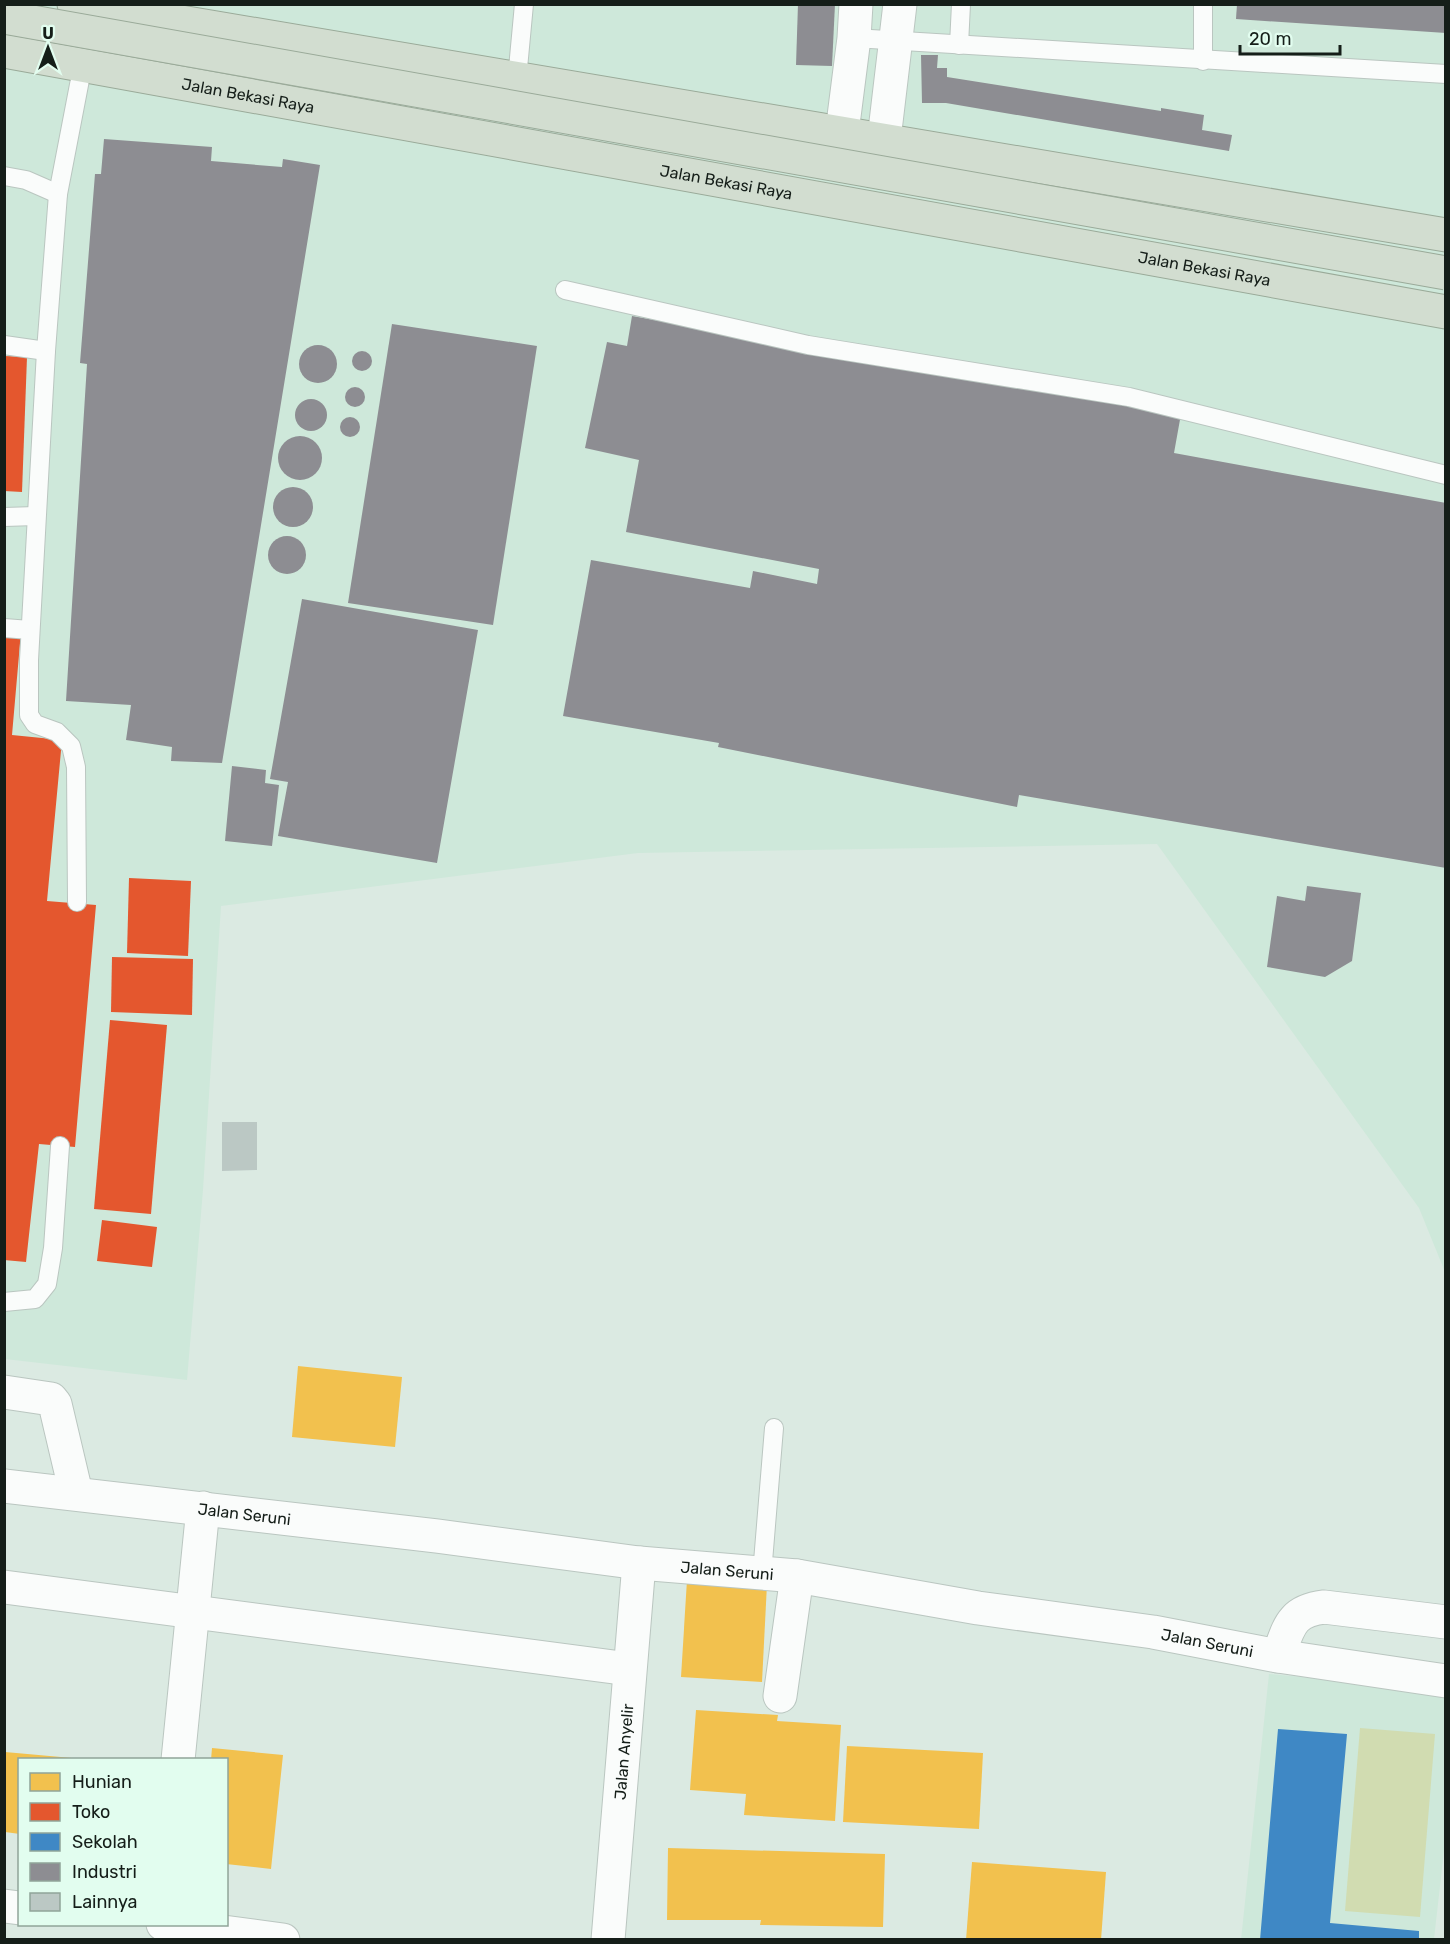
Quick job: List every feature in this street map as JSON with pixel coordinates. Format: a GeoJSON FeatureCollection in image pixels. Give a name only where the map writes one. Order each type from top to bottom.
{"type":"FeatureCollection","features":[{"type":"Feature","properties":{"kind":"highway"},"geometry":{"type":"LineString","coordinates":[[74,4],[1446,235]]}},
{"type":"Feature","properties":{"kind":"highway"},"geometry":{"type":"LineString","coordinates":[[4,17],[1446,273]]}},
{"type":"Feature","properties":{"kind":"highway","name":"Jalan Bekasi Raya"},"geometry":{"type":"LineString","coordinates":[[4,51],[1446,312]]}},
{"type":"Feature","properties":{"kind":"highway"},"geometry":{"type":"LineString","coordinates":[[594,157],[614,95]]}},
{"type":"Feature","properties":{"kind":"street"},"geometry":{"type":"LineString","coordinates":[[842,132],[856,4]]}},
{"type":"Feature","properties":{"kind":"street"},"geometry":{"type":"LineString","coordinates":[[884,139],[900,4]]}},
{"type":"Feature","properties":{"kind":"street"},"geometry":{"type":"LineString","coordinates":[[4,1392],[51,1399],[55,1404],[76,1493]]}},
{"type":"Feature","properties":{"kind":"street","name":"Jalan Seruni"},"geometry":{"type":"LineString","coordinates":[[4,1486],[203,1508],[646,1564],[797,1576],[978,1608],[1153,1632],[1278,1656],[1446,1681]]}},
{"type":"Feature","properties":{"kind":"street"},"geometry":{"type":"LineString","coordinates":[[178,1758],[203,1508]]}},
{"type":"Feature","properties":{"kind":"street","name":"Jalan Anyelir"},"geometry":{"type":"LineString","coordinates":[[608,1940],[628,1679],[646,1564]]}},
{"type":"Feature","properties":{"kind":"street"},"geometry":{"type":"LineString","coordinates":[[780,1696],[797,1576]]}},
{"type":"Feature","properties":{"kind":"street"},"geometry":{"type":"LineString","coordinates":[[4,1587],[194,1613],[628,1679]]}},
{"type":"Feature","properties":{"kind":"street"},"geometry":{"type":"LineString","coordinates":[[1278,1656],[1294,1618],[1309,1609],[1324,1607],[1446,1622]]}},
{"type":"Feature","properties":{"kind":"street"},"geometry":{"type":"LineString","coordinates":[[178,1926],[283,1940]]}},
{"type":"Feature","properties":{"kind":"lane"},"geometry":{"type":"LineString","coordinates":[[517,79],[524,4]]}},
{"type":"Feature","properties":{"kind":"lane"},"geometry":{"type":"LineString","coordinates":[[959,45],[961,4]]}},
{"type":"Feature","properties":{"kind":"lane"},"geometry":{"type":"LineString","coordinates":[[1203,4],[1203,61]]}},
{"type":"Feature","properties":{"kind":"lane"},"geometry":{"type":"LineString","coordinates":[[854,38],[1446,74]]}},
{"type":"Feature","properties":{"kind":"lane"},"geometry":{"type":"LineString","coordinates":[[77,902],[76,767],[71,746],[57,732],[35,724],[28,715],[36,516],[58,194],[84,64]]}},
{"type":"Feature","properties":{"kind":"lane"},"geometry":{"type":"LineString","coordinates":[[4,176],[26,180],[58,194]]}},
{"type":"Feature","properties":{"kind":"lane"},"geometry":{"type":"LineString","coordinates":[[565,290],[808,345],[1129,397],[1446,475]]}},
{"type":"Feature","properties":{"kind":"lane"},"geometry":{"type":"LineString","coordinates":[[4,345],[46,351]]}},
{"type":"Feature","properties":{"kind":"lane"},"geometry":{"type":"LineString","coordinates":[[4,517],[36,516]]}},
{"type":"Feature","properties":{"kind":"lane"},"geometry":{"type":"LineString","coordinates":[[4,628],[30,630]]}},
{"type":"Feature","properties":{"kind":"lane"},"geometry":{"type":"LineString","coordinates":[[4,1302],[35,1299],[47,1284],[53,1248],[60,1146]]}},
{"type":"Feature","properties":{"kind":"lane"},"geometry":{"type":"LineString","coordinates":[[762,1574],[774,1428]]}},
{"type":"Feature","properties":{"kind":"shaded area"},"geometry":{"type":"Polygon","coordinates":[[[5,5],[1445,5],[1445,1272],[1419,1208],[1157,844],[638,853],[221,906],[203,1190],[187,1380],[5,1359],[5,5]]]}},
{"type":"Feature","properties":{"kind":"shaded area"},"geometry":{"type":"Polygon","coordinates":[[[1269,1674],[1445,1691],[1446,1833],[1434,1939],[1241,1940],[1269,1674]]]}},
{"type":"Feature","properties":{"kind":"green space"},"geometry":{"type":"Polygon","coordinates":[[[1360,1728],[1435,1734],[1420,1917],[1345,1911],[1360,1728]]]}},
{"type":"Feature","properties":{"kind":"building: Hunian"},"geometry":{"type":"Polygon","coordinates":[[[298,1366],[402,1377],[395,1447],[292,1437],[298,1366]]]}},
{"type":"Feature","properties":{"kind":"building: Hunian"},"geometry":{"type":"Polygon","coordinates":[[[687,1580],[767,1584],[762,1682],[681,1677],[687,1580]]]}},
{"type":"Feature","properties":{"kind":"building: Hunian"},"geometry":{"type":"Polygon","coordinates":[[[696,1710],[778,1715],[777,1721],[841,1725],[835,1821],[744,1815],[746,1794],[690,1790],[696,1710]]]}},
{"type":"Feature","properties":{"kind":"building: Hunian"},"geometry":{"type":"Polygon","coordinates":[[[847,1746],[983,1753],[979,1829],[843,1822],[847,1746]]]}},
{"type":"Feature","properties":{"kind":"building: Hunian"},"geometry":{"type":"Polygon","coordinates":[[[212,1748],[283,1755],[271,1869],[228,1864],[228,1758],[211,1758],[212,1748]]]}},
{"type":"Feature","properties":{"kind":"building: Hunian"},"geometry":{"type":"Polygon","coordinates":[[[5,1752],[72,1758],[18,1758],[18,1834],[5,1832],[5,1752]]]}},
{"type":"Feature","properties":{"kind":"building: Hunian"},"geometry":{"type":"Polygon","coordinates":[[[668,1848],[885,1854],[883,1927],[760,1925],[761,1920],[667,1920],[668,1848]]]}},
{"type":"Feature","properties":{"kind":"building: Hunian"},"geometry":{"type":"Polygon","coordinates":[[[972,1862],[1106,1872],[1101,1940],[966,1940],[972,1862]]]}},
{"type":"Feature","properties":{"kind":"building: Toko"},"geometry":{"type":"Polygon","coordinates":[[[4,356],[27,357],[22,492],[4,491],[4,356]]]}},
{"type":"Feature","properties":{"kind":"building: Toko"},"geometry":{"type":"Polygon","coordinates":[[[4,631],[21,632],[12,735],[62,740],[47,901],[96,905],[75,1147],[39,1144],[26,1262],[4,1260],[4,631]]]}},
{"type":"Feature","properties":{"kind":"building: Toko"},"geometry":{"type":"Polygon","coordinates":[[[129,878],[191,881],[188,956],[127,953],[129,878]]]}},
{"type":"Feature","properties":{"kind":"building: Toko"},"geometry":{"type":"Polygon","coordinates":[[[112,957],[193,959],[192,1015],[111,1012],[112,957]]]}},
{"type":"Feature","properties":{"kind":"building: Toko"},"geometry":{"type":"Polygon","coordinates":[[[110,1020],[167,1025],[151,1214],[94,1209],[110,1020]]]}},
{"type":"Feature","properties":{"kind":"building: Toko"},"geometry":{"type":"Polygon","coordinates":[[[102,1220],[157,1227],[152,1267],[97,1261],[102,1220]]]}},
{"type":"Feature","properties":{"kind":"building: Sekolah"},"geometry":{"type":"Polygon","coordinates":[[[1278,1729],[1347,1734],[1330,1923],[1419,1931],[1419,1940],[1260,1940],[1278,1729]]]}},
{"type":"Feature","properties":{"kind":"building: Industri"},"geometry":{"type":"Polygon","coordinates":[[[798,4],[835,4],[832,66],[796,65],[798,4]]]}},
{"type":"Feature","properties":{"kind":"building: Industri"},"geometry":{"type":"Polygon","coordinates":[[[1237,4],[1446,4],[1446,33],[1236,19],[1237,4]]]}},
{"type":"Feature","properties":{"kind":"building: Industri"},"geometry":{"type":"Polygon","coordinates":[[[921,55],[938,55],[937,68],[947,68],[947,77],[1161,111],[1161,108],[1204,115],[1202,130],[1232,135],[1229,151],[946,103],[922,103],[921,55]]]}},
{"type":"Feature","properties":{"kind":"building: Industri"},"geometry":{"type":"Polygon","coordinates":[[[104,139],[212,147],[211,161],[282,167],[283,159],[320,165],[222,763],[171,761],[172,747],[126,740],[131,705],[66,701],[87,364],[80,363],[95,174],[101,174],[104,139]]]}},
{"type":"Feature","properties":{"kind":"building: Industri"},"geometry":{"type":"Polygon","coordinates":[[[632,316],[1181,414],[1174,453],[1446,503],[1446,868],[1019,795],[1017,807],[718,747],[719,743],[563,716],[591,560],[750,588],[753,571],[817,584],[819,569],[626,532],[639,460],[585,448],[607,342],[627,346],[632,316]]]}},
{"type":"Feature","properties":{"kind":"building: Industri"},"geometry":{"type":"Polygon","coordinates":[[[392,324],[537,346],[493,625],[348,603],[392,324]]]}},
{"type":"Feature","properties":{"kind":"building: Industri"},"geometry":{"type":"Polygon","coordinates":[[[318,345],[331,351],[337,364],[331,377],[318,383],[305,377],[299,364],[305,351],[318,345]]]}},
{"type":"Feature","properties":{"kind":"building: Industri"},"geometry":{"type":"Polygon","coordinates":[[[362,351],[369,354],[372,361],[369,368],[362,371],[355,368],[352,361],[355,354],[362,351]]]}},
{"type":"Feature","properties":{"kind":"building: Industri"},"geometry":{"type":"Polygon","coordinates":[[[355,387],[362,390],[365,397],[362,404],[355,407],[348,404],[345,397],[348,390],[355,387]]]}},
{"type":"Feature","properties":{"kind":"building: Industri"},"geometry":{"type":"Polygon","coordinates":[[[311,399],[322,404],[327,415],[322,426],[311,431],[300,426],[295,415],[300,404],[311,399]]]}},
{"type":"Feature","properties":{"kind":"building: Industri"},"geometry":{"type":"Polygon","coordinates":[[[350,417],[357,420],[360,427],[357,434],[350,437],[343,434],[340,427],[343,420],[350,417]]]}},
{"type":"Feature","properties":{"kind":"building: Industri"},"geometry":{"type":"Polygon","coordinates":[[[300,436],[315,443],[322,458],[315,473],[300,480],[285,473],[278,458],[285,443],[300,436]]]}},
{"type":"Feature","properties":{"kind":"building: Industri"},"geometry":{"type":"Polygon","coordinates":[[[293,487],[307,493],[313,507],[307,521],[293,527],[279,521],[273,507],[279,493],[293,487]]]}},
{"type":"Feature","properties":{"kind":"building: Industri"},"geometry":{"type":"Polygon","coordinates":[[[287,536],[300,542],[306,555],[300,568],[287,574],[274,568],[268,555],[274,542],[287,536]]]}},
{"type":"Feature","properties":{"kind":"building: Industri"},"geometry":{"type":"Polygon","coordinates":[[[302,599],[478,630],[437,863],[278,836],[288,782],[270,779],[302,599]]]}},
{"type":"Feature","properties":{"kind":"building: Industri"},"geometry":{"type":"Polygon","coordinates":[[[232,766],[266,770],[265,783],[279,785],[272,846],[225,841],[232,766]]]}},
{"type":"Feature","properties":{"kind":"building: Industri"},"geometry":{"type":"Polygon","coordinates":[[[1307,886],[1361,893],[1352,961],[1325,977],[1267,967],[1277,896],[1305,901],[1307,886]]]}},
{"type":"Feature","properties":{"kind":"building: Lainnya"},"geometry":{"type":"Polygon","coordinates":[[[222,1122],[257,1122],[257,1170],[222,1171],[222,1122]]]}}]}
